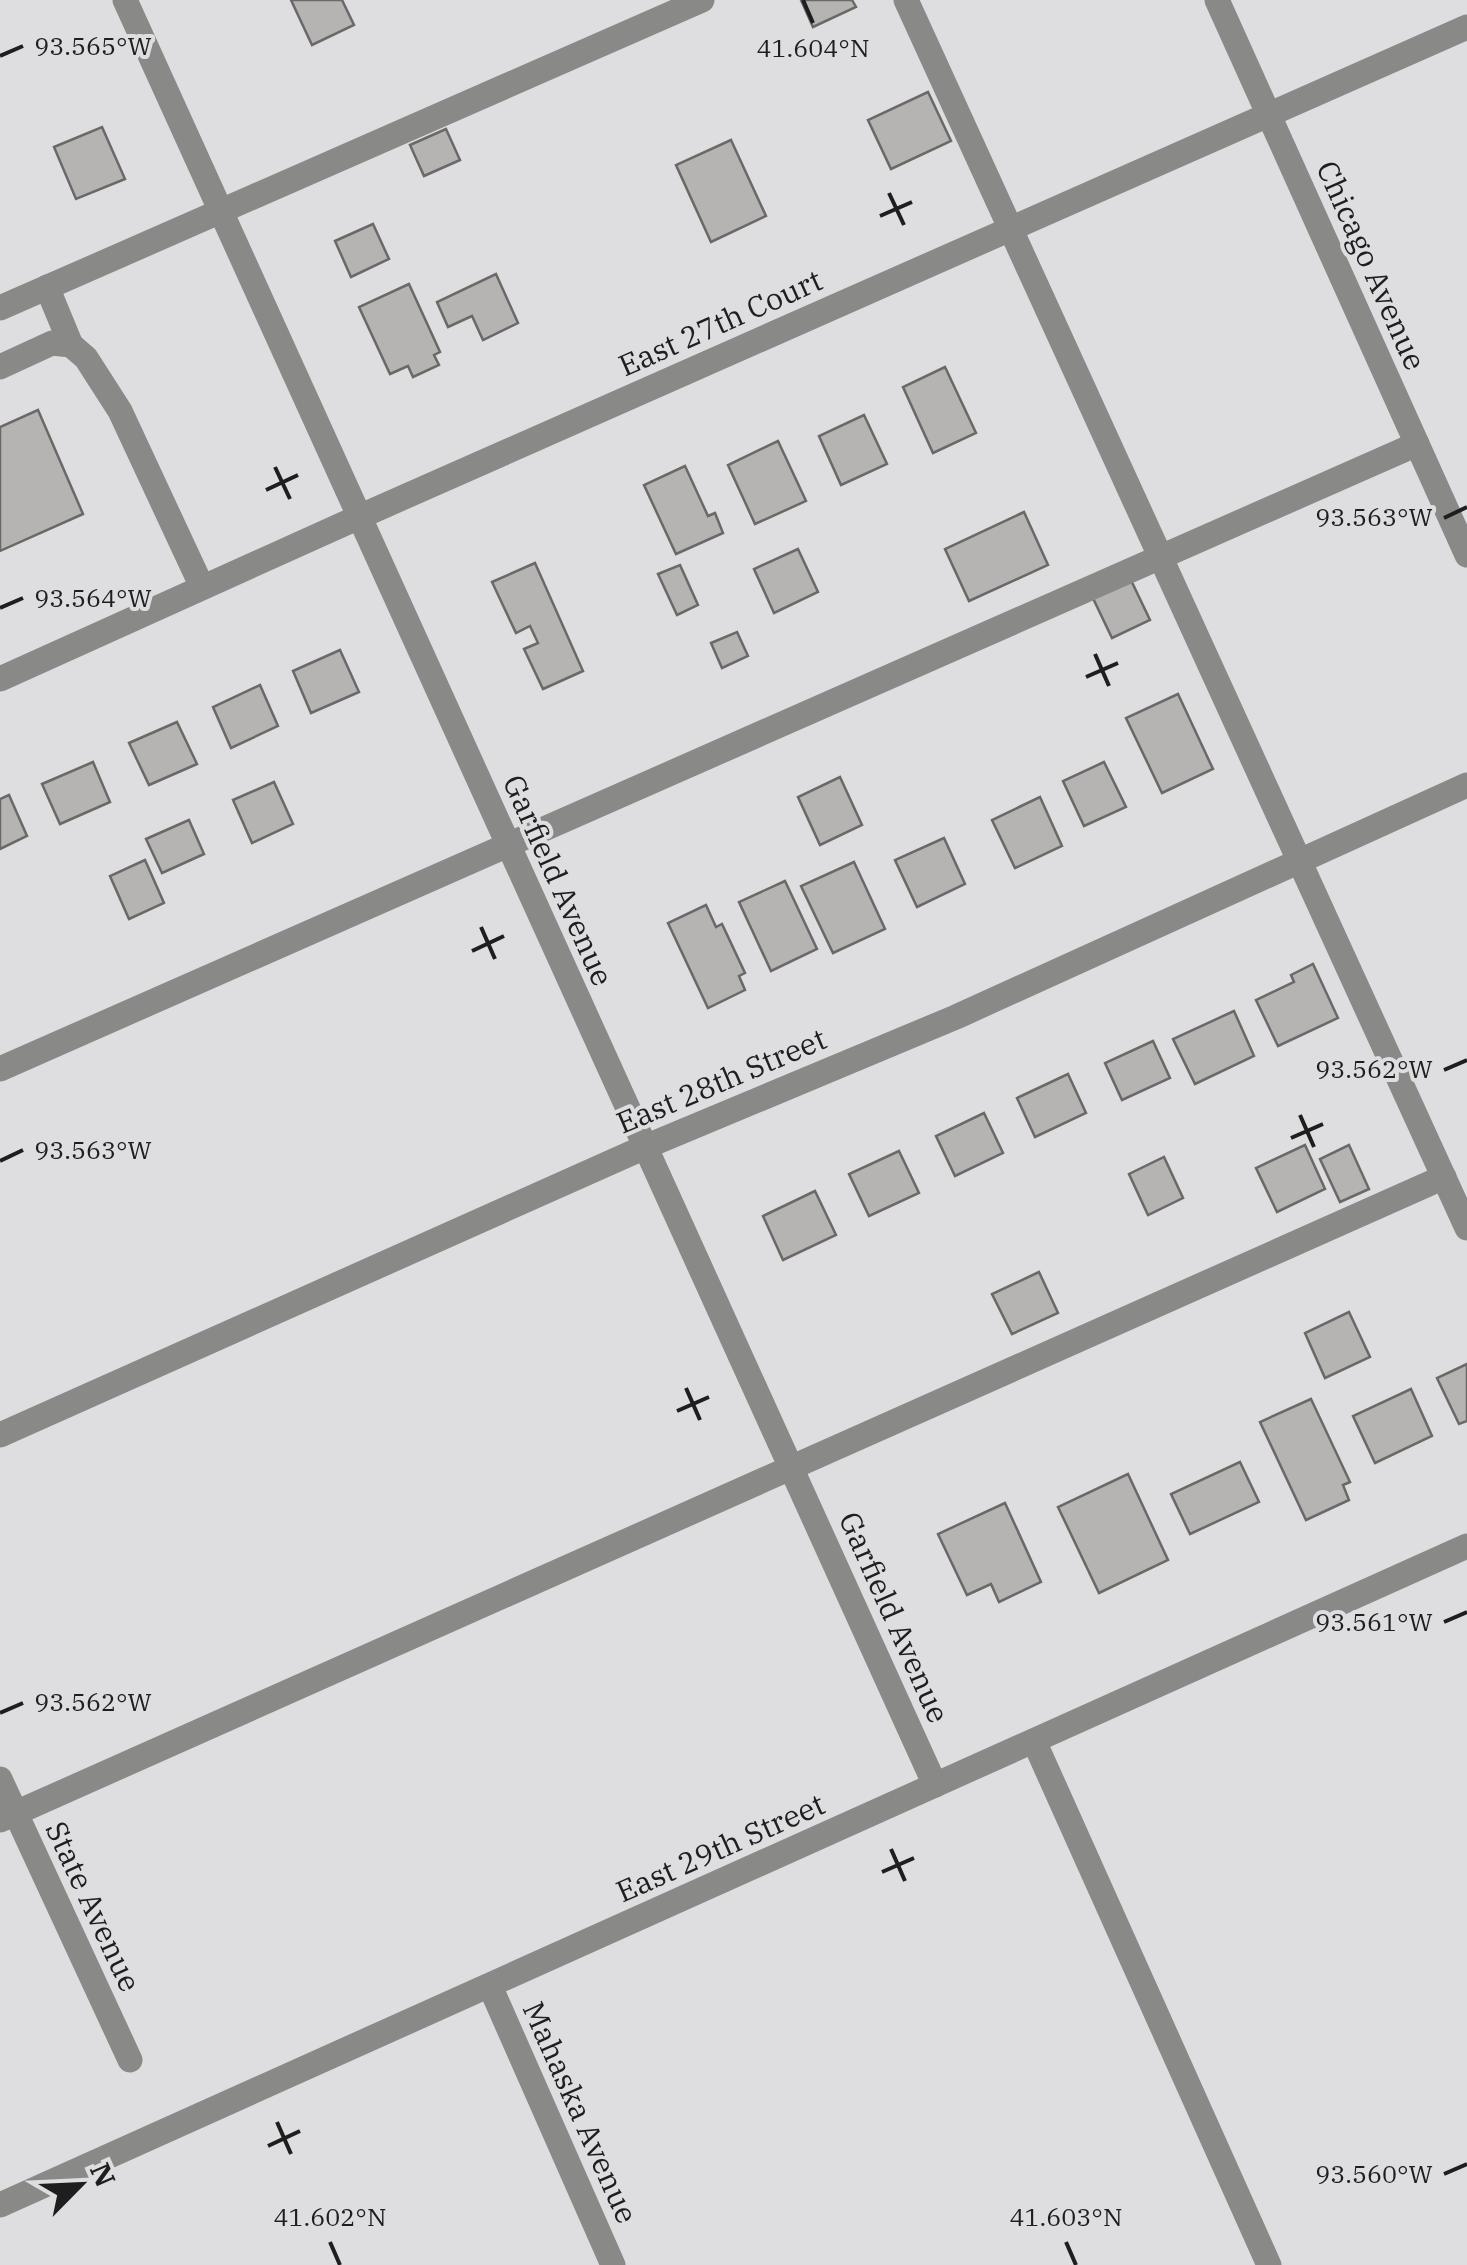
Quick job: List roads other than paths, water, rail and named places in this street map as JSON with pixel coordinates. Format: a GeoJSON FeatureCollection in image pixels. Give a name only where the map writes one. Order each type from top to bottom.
{"type":"FeatureCollection","features":[{"type":"Feature","properties":{"kind":"street","name":"Garfield Avenue"},"geometry":{"type":"LineString","coordinates":[[126,0],[936,1786]]}},
{"type":"Feature","properties":{"kind":"street"},"geometry":{"type":"LineString","coordinates":[[0,308],[702,0]]}},
{"type":"Feature","properties":{"kind":"street"},"geometry":{"type":"LineString","coordinates":[[906,0],[1467,1228]]}},
{"type":"Feature","properties":{"kind":"street","name":"Chicago Avenue"},"geometry":{"type":"LineString","coordinates":[[1217,0],[1467,556]]}},
{"type":"Feature","properties":{"kind":"street","name":"East 27th Court"},"geometry":{"type":"LineString","coordinates":[[0,679],[359,516],[1467,27]]}},
{"type":"Feature","properties":{"kind":"street"},"geometry":{"type":"LineString","coordinates":[[48,287],[71,345],[86,358],[120,411],[202,587]]}},
{"type":"Feature","properties":{"kind":"street"},"geometry":{"type":"LineString","coordinates":[[0,366],[52,343],[71,345]]}},
{"type":"Feature","properties":{"kind":"street"},"geometry":{"type":"LineString","coordinates":[[0,1070],[1417,444]]}},
{"type":"Feature","properties":{"kind":"street","name":"East 28th Street"},"geometry":{"type":"LineString","coordinates":[[0,1435],[645,1147],[956,1017],[1467,785]]}},
{"type":"Feature","properties":{"kind":"street"},"geometry":{"type":"LineString","coordinates":[[8,1817],[1444,1177]]}},
{"type":"Feature","properties":{"kind":"street","name":"East 29th Street"},"geometry":{"type":"LineString","coordinates":[[0,2205],[1467,1546]]}},
{"type":"Feature","properties":{"kind":"street"},"geometry":{"type":"LineString","coordinates":[[1034,1741],[1270,2265]]}},
{"type":"Feature","properties":{"kind":"street","name":"State Avenue"},"geometry":{"type":"LineString","coordinates":[[0,1780],[8,1817],[130,2060]]}},
{"type":"Feature","properties":{"kind":"street","name":"Mahaska Avenue"},"geometry":{"type":"LineString","coordinates":[[490,1986],[613,2265]]}}]}
